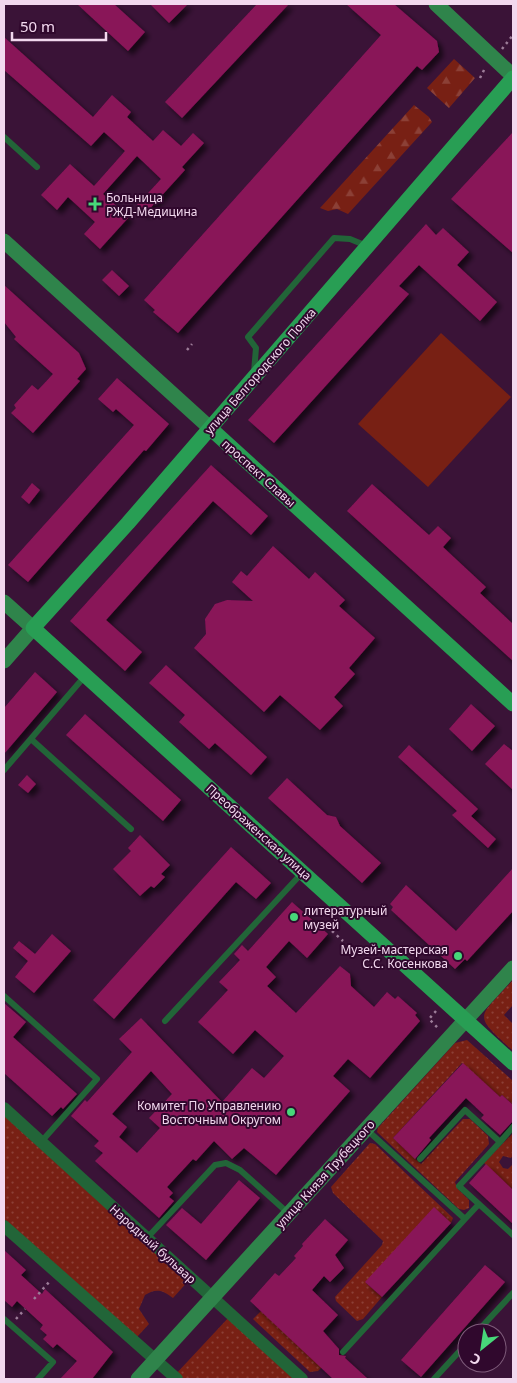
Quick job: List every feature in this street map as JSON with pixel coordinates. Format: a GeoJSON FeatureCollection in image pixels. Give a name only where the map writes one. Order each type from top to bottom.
{"type":"FeatureCollection","features":[{"type":"Feature","properties":{"kind":"main road","name":"улица Белгородского Полка"},"geometry":{"type":"LineString","coordinates":[[33,628],[254,378],[513,77]]}},
{"type":"Feature","properties":{"kind":"main road","name":"проспект Славы"},"geometry":{"type":"LineString","coordinates":[[210,428],[513,704]]}},
{"type":"Feature","properties":{"kind":"main road","name":"Преображенская улица"},"geometry":{"type":"LineString","coordinates":[[33,628],[513,1063]]}},
{"type":"Feature","properties":{"kind":"street"},"geometry":{"type":"LineString","coordinates":[[436,4],[513,77]]}},
{"type":"Feature","properties":{"kind":"street","name":"проспект Славы"},"geometry":{"type":"LineString","coordinates":[[4,241],[210,428]]}},
{"type":"Feature","properties":{"kind":"street","name":"Преображенская улица"},"geometry":{"type":"LineString","coordinates":[[4,602],[33,628]]}},
{"type":"Feature","properties":{"kind":"street","name":"улица Белгородского Полка"},"geometry":{"type":"LineString","coordinates":[[4,661],[33,628]]}},
{"type":"Feature","properties":{"kind":"street","name":"улица Князя Трубецкого"},"geometry":{"type":"LineString","coordinates":[[138,1379],[513,968]]}},
{"type":"Feature","properties":{"kind":"street","name":"Народный бульвар"},"geometry":{"type":"LineString","coordinates":[[4,1108],[302,1379]]}},
{"type":"Feature","properties":{"kind":"street"},"geometry":{"type":"LineString","coordinates":[[4,1226],[177,1379]]}},
{"type":"Feature","properties":{"kind":"lane"},"geometry":{"type":"LineString","coordinates":[[4,137],[37,168]]}},
{"type":"Feature","properties":{"kind":"lane"},"geometry":{"type":"LineString","coordinates":[[254,378],[256,348],[248,337],[334,238],[350,240],[368,246]]}},
{"type":"Feature","properties":{"kind":"lane"},"geometry":{"type":"LineString","coordinates":[[4,770],[86,676]]}},
{"type":"Feature","properties":{"kind":"lane"},"geometry":{"type":"LineString","coordinates":[[30,739],[131,828]]}},
{"type":"Feature","properties":{"kind":"lane"},"geometry":{"type":"LineString","coordinates":[[166,1021],[303,872]]}},
{"type":"Feature","properties":{"kind":"lane"},"geometry":{"type":"LineString","coordinates":[[4,996],[97,1079],[41,1142]]}},
{"type":"Feature","properties":{"kind":"lane"},"geometry":{"type":"LineString","coordinates":[[420,1160],[465,1110],[500,1142]]}},
{"type":"Feature","properties":{"kind":"lane"},"geometry":{"type":"LineString","coordinates":[[513,1127],[459,1186],[513,1235]]}},
{"type":"Feature","properties":{"kind":"lane"},"geometry":{"type":"LineString","coordinates":[[366,1129],[465,1219]]}},
{"type":"Feature","properties":{"kind":"lane"},"geometry":{"type":"LineString","coordinates":[[147,1238],[215,1165],[226,1163],[240,1170],[289,1214]]}},
{"type":"Feature","properties":{"kind":"lane"},"geometry":{"type":"LineString","coordinates":[[343,1352],[479,1204]]}},
{"type":"Feature","properties":{"kind":"lane"},"geometry":{"type":"LineString","coordinates":[[485,1323],[513,1293]]}},
{"type":"Feature","properties":{"kind":"lane"},"geometry":{"type":"LineString","coordinates":[[4,1319],[53,1362],[38,1379]]}},
{"type":"Feature","properties":{"kind":"lane"},"geometry":{"type":"LineString","coordinates":[[434,1379],[457,1354]]}},
{"type":"Feature","properties":{"kind":"path"},"geometry":{"type":"LineString","coordinates":[[187,350],[192,344]]}},
{"type":"Feature","properties":{"kind":"path"},"geometry":{"type":"LineString","coordinates":[[332,931],[343,941]]}},
{"type":"Feature","properties":{"kind":"path"},"geometry":{"type":"LineString","coordinates":[[437,1010],[429,1019],[438,1028]]}},
{"type":"Feature","properties":{"kind":"path"},"geometry":{"type":"LineString","coordinates":[[34,1299],[57,1273]]}},
{"type":"Feature","properties":{"kind":"path"},"geometry":{"type":"LineString","coordinates":[[15,1320],[25,1309]]}},
{"type":"Feature","properties":{"kind":"green space"},"geometry":{"type":"Polygon","coordinates":[[[454,59],[475,78],[449,108],[427,88],[454,59]]]}},
{"type":"Feature","properties":{"kind":"green space"},"geometry":{"type":"Polygon","coordinates":[[[414,105],[429,117],[432,122],[348,214],[337,209],[328,211],[320,208],[414,105]]]}},
{"type":"Feature","properties":{"kind":"green space"},"geometry":{"type":"Polygon","coordinates":[[[441,333],[511,397],[428,487],[358,424],[441,333]]]}},
{"type":"Feature","properties":{"kind":"green space"},"geometry":{"type":"Polygon","coordinates":[[[513,980],[513,1005],[504,1015],[513,1024],[513,1051],[491,1030],[485,1022],[484,1016],[486,1010],[513,980]]]}},
{"type":"Feature","properties":{"kind":"green space"},"geometry":{"type":"Polygon","coordinates":[[[467,1040],[513,1081],[513,1105],[502,1095],[500,1097],[462,1063],[393,1138],[421,1164],[463,1119],[470,1119],[488,1136],[489,1144],[455,1182],[457,1188],[469,1200],[469,1208],[464,1210],[459,1209],[377,1132],[378,1128],[455,1043],[467,1040]]]}},
{"type":"Feature","properties":{"kind":"green space"},"geometry":{"type":"Polygon","coordinates":[[[4,1109],[190,1279],[173,1298],[159,1291],[153,1291],[145,1295],[139,1309],[149,1324],[137,1337],[4,1219],[4,1109]]]}},
{"type":"Feature","properties":{"kind":"green space"},"geometry":{"type":"Polygon","coordinates":[[[513,1133],[513,1155],[511,1158],[503,1156],[499,1162],[503,1168],[508,1169],[512,1165],[513,1167],[513,1190],[484,1163],[513,1133]]]}},
{"type":"Feature","properties":{"kind":"green space"},"geometry":{"type":"Polygon","coordinates":[[[370,1143],[375,1144],[453,1218],[451,1223],[366,1283],[382,1297],[363,1319],[357,1321],[336,1301],[335,1297],[382,1245],[383,1241],[333,1193],[331,1187],[370,1143]]]}},
{"type":"Feature","properties":{"kind":"green space"},"geometry":{"type":"Polygon","coordinates":[[[261,1311],[322,1367],[318,1371],[310,1372],[253,1319],[261,1311]]]}},
{"type":"Feature","properties":{"kind":"green space"},"geometry":{"type":"Polygon","coordinates":[[[230,1316],[300,1379],[179,1379],[174,1376],[230,1316]]]}},
{"type":"Feature","properties":{"kind":"building"},"geometry":{"type":"Polygon","coordinates":[[[77,4],[114,4],[145,32],[128,51],[77,4]]]}},
{"type":"Feature","properties":{"kind":"building"},"geometry":{"type":"Polygon","coordinates":[[[150,4],[188,4],[169,23],[150,4]]]}},
{"type":"Feature","properties":{"kind":"building"},"geometry":{"type":"Polygon","coordinates":[[[257,4],[289,4],[182,118],[165,102],[257,4]]]}},
{"type":"Feature","properties":{"kind":"building"},"geometry":{"type":"Polygon","coordinates":[[[346,4],[394,4],[437,41],[439,52],[422,70],[417,66],[178,333],[153,312],[155,310],[144,300],[381,35],[346,4]]]}},
{"type":"Feature","properties":{"kind":"building"},"geometry":{"type":"Polygon","coordinates":[[[4,37],[93,117],[112,95],[131,112],[127,117],[153,141],[163,130],[181,146],[193,133],[204,143],[182,167],[185,170],[145,214],[136,206],[161,179],[137,156],[103,194],[129,217],[100,249],[84,234],[95,222],[68,197],[57,210],[41,195],[70,164],[94,186],[125,151],[104,132],[91,146],[4,70],[4,37]]]}},
{"type":"Feature","properties":{"kind":"building"},"geometry":{"type":"Polygon","coordinates":[[[513,132],[513,253],[451,199],[513,132]]]}},
{"type":"Feature","properties":{"kind":"building"},"geometry":{"type":"Polygon","coordinates":[[[426,224],[436,235],[443,228],[469,252],[457,265],[497,302],[480,321],[419,265],[399,286],[409,294],[274,443],[248,420],[426,224]]]}},
{"type":"Feature","properties":{"kind":"building"},"geometry":{"type":"Polygon","coordinates":[[[112,270],[129,286],[119,296],[102,280],[112,270]]]}},
{"type":"Feature","properties":{"kind":"building"},"geometry":{"type":"Polygon","coordinates":[[[4,285],[79,353],[86,369],[77,379],[80,381],[33,433],[11,413],[16,408],[14,405],[32,385],[38,390],[53,374],[14,339],[16,337],[4,322],[4,285]]]}},
{"type":"Feature","properties":{"kind":"building"},"geometry":{"type":"Polygon","coordinates":[[[117,378],[169,424],[28,582],[8,565],[134,425],[116,409],[113,412],[98,399],[117,378]]]}},
{"type":"Feature","properties":{"kind":"building"},"geometry":{"type":"Polygon","coordinates":[[[211,465],[268,516],[251,535],[213,501],[106,620],[142,652],[125,671],[70,621],[211,465]]]}},
{"type":"Feature","properties":{"kind":"building"},"geometry":{"type":"Polygon","coordinates":[[[32,483],[40,490],[29,504],[21,497],[32,483]]]}},
{"type":"Feature","properties":{"kind":"building"},"geometry":{"type":"Polygon","coordinates":[[[372,484],[429,535],[438,526],[451,538],[443,547],[486,587],[480,593],[513,624],[513,661],[347,511],[372,484]]]}},
{"type":"Feature","properties":{"kind":"building"},"geometry":{"type":"Polygon","coordinates":[[[273,546],[309,579],[315,572],[345,600],[339,606],[375,638],[349,668],[355,674],[334,697],[343,706],[320,730],[280,695],[264,712],[194,648],[206,634],[205,619],[215,604],[227,600],[253,601],[232,582],[241,571],[247,576],[273,546]]]}},
{"type":"Feature","properties":{"kind":"building"},"geometry":{"type":"Polygon","coordinates":[[[166,665],[267,757],[251,775],[215,743],[209,749],[179,722],[185,715],[149,683],[166,665]]]}},
{"type":"Feature","properties":{"kind":"building"},"geometry":{"type":"Polygon","coordinates":[[[35,672],[57,692],[4,754],[4,708],[35,672]]]}},
{"type":"Feature","properties":{"kind":"building"},"geometry":{"type":"Polygon","coordinates":[[[471,704],[495,726],[472,751],[449,729],[471,704]]]}},
{"type":"Feature","properties":{"kind":"building"},"geometry":{"type":"Polygon","coordinates":[[[85,714],[181,800],[163,821],[66,735],[85,714]]]}},
{"type":"Feature","properties":{"kind":"building"},"geometry":{"type":"Polygon","coordinates":[[[504,744],[513,751],[513,790],[485,764],[504,744]]]}},
{"type":"Feature","properties":{"kind":"building"},"geometry":{"type":"Polygon","coordinates":[[[409,745],[478,809],[471,816],[496,839],[488,848],[452,815],[457,811],[398,757],[409,745]]]}},
{"type":"Feature","properties":{"kind":"building"},"geometry":{"type":"Polygon","coordinates":[[[27,775],[36,784],[28,793],[18,785],[27,775]]]}},
{"type":"Feature","properties":{"kind":"building"},"geometry":{"type":"Polygon","coordinates":[[[287,778],[327,815],[336,817],[340,826],[381,863],[362,883],[268,798],[287,778]]]}},
{"type":"Feature","properties":{"kind":"building"},"geometry":{"type":"Polygon","coordinates":[[[140,835],[170,865],[161,874],[165,877],[154,888],[151,886],[140,896],[113,869],[131,851],[128,848],[140,835]]]}},
{"type":"Feature","properties":{"kind":"building"},"geometry":{"type":"Polygon","coordinates":[[[231,847],[271,883],[256,899],[236,882],[114,1019],[93,1000],[231,847]]]}},
{"type":"Feature","properties":{"kind":"building"},"geometry":{"type":"Polygon","coordinates":[[[513,868],[513,911],[467,961],[465,959],[455,969],[391,910],[393,907],[390,904],[406,885],[456,931],[513,868]]]}},
{"type":"Feature","properties":{"kind":"building"},"geometry":{"type":"Polygon","coordinates":[[[292,902],[328,934],[307,958],[289,941],[266,967],[276,977],[267,986],[296,1013],[340,966],[350,974],[351,986],[374,1007],[387,992],[395,999],[398,996],[417,1013],[415,1015],[420,1021],[370,1078],[348,1059],[333,1076],[350,1091],[276,1175],[244,1148],[232,1159],[214,1141],[196,1161],[193,1159],[167,1187],[173,1193],[169,1197],[174,1201],[159,1218],[95,1161],[103,1153],[94,1146],[99,1141],[71,1116],[85,1100],[87,1102],[132,1052],[119,1039],[141,1018],[222,1102],[252,1068],[264,1078],[284,1056],[255,1030],[233,1054],[198,1022],[228,990],[219,982],[240,960],[234,954],[242,945],[248,951],[292,902]],[[151,1071],[112,1114],[127,1127],[119,1137],[137,1153],[160,1128],[149,1118],[172,1094],[151,1071]]]}},
{"type":"Feature","properties":{"kind":"building"},"geometry":{"type":"Polygon","coordinates":[[[52,934],[71,951],[34,993],[15,977],[28,961],[13,948],[19,941],[35,954],[52,934]]]}},
{"type":"Feature","properties":{"kind":"building"},"geometry":{"type":"Polygon","coordinates":[[[4,1003],[26,1022],[13,1037],[77,1094],[63,1109],[61,1107],[52,1116],[4,1073],[4,1003]]]}},
{"type":"Feature","properties":{"kind":"building"},"geometry":{"type":"Polygon","coordinates":[[[463,1063],[500,1097],[502,1095],[513,1105],[513,1121],[500,1135],[481,1118],[484,1115],[466,1098],[429,1138],[431,1140],[415,1159],[393,1138],[463,1063]]]}},
{"type":"Feature","properties":{"kind":"building"},"geometry":{"type":"Polygon","coordinates":[[[486,1164],[513,1190],[513,1224],[469,1183],[486,1164]]]}},
{"type":"Feature","properties":{"kind":"building"},"geometry":{"type":"Polygon","coordinates":[[[239,1180],[260,1198],[206,1260],[166,1225],[182,1208],[201,1224],[239,1180]]]}},
{"type":"Feature","properties":{"kind":"building"},"geometry":{"type":"Polygon","coordinates":[[[434,1207],[451,1223],[382,1297],[365,1282],[434,1207]]]}},
{"type":"Feature","properties":{"kind":"building"},"geometry":{"type":"Polygon","coordinates":[[[325,1219],[348,1240],[335,1255],[344,1268],[330,1282],[324,1276],[312,1290],[338,1315],[323,1331],[339,1349],[339,1355],[346,1356],[345,1358],[368,1379],[333,1379],[250,1301],[275,1273],[279,1276],[296,1258],[294,1256],[303,1246],[302,1244],[325,1219]]]}},
{"type":"Feature","properties":{"kind":"building"},"geometry":{"type":"Polygon","coordinates":[[[4,1250],[26,1270],[21,1275],[42,1294],[45,1289],[113,1352],[92,1379],[60,1379],[77,1361],[57,1344],[53,1348],[43,1339],[47,1335],[40,1329],[43,1325],[17,1301],[12,1307],[4,1300],[4,1250]]]}},
{"type":"Feature","properties":{"kind":"building"},"geometry":{"type":"Polygon","coordinates":[[[485,1265],[505,1282],[469,1323],[457,1323],[457,1336],[421,1377],[401,1360],[485,1265]]]}},
{"type":"Feature","properties":{"kind":"place","name":"Больница РЖД-Медицина"},"geometry":{"type":"Point","coordinates":[95,204]}},
{"type":"Feature","properties":{"kind":"place","name":"литературный музей"},"geometry":{"type":"Point","coordinates":[294,917]}},
{"type":"Feature","properties":{"kind":"place","name":"Музей-мастерская С.С. Косенкова"},"geometry":{"type":"Point","coordinates":[458,956]}},
{"type":"Feature","properties":{"kind":"place","name":"Комитет По Управлению Восточным Округом"},"geometry":{"type":"Point","coordinates":[291,1112]}}]}
